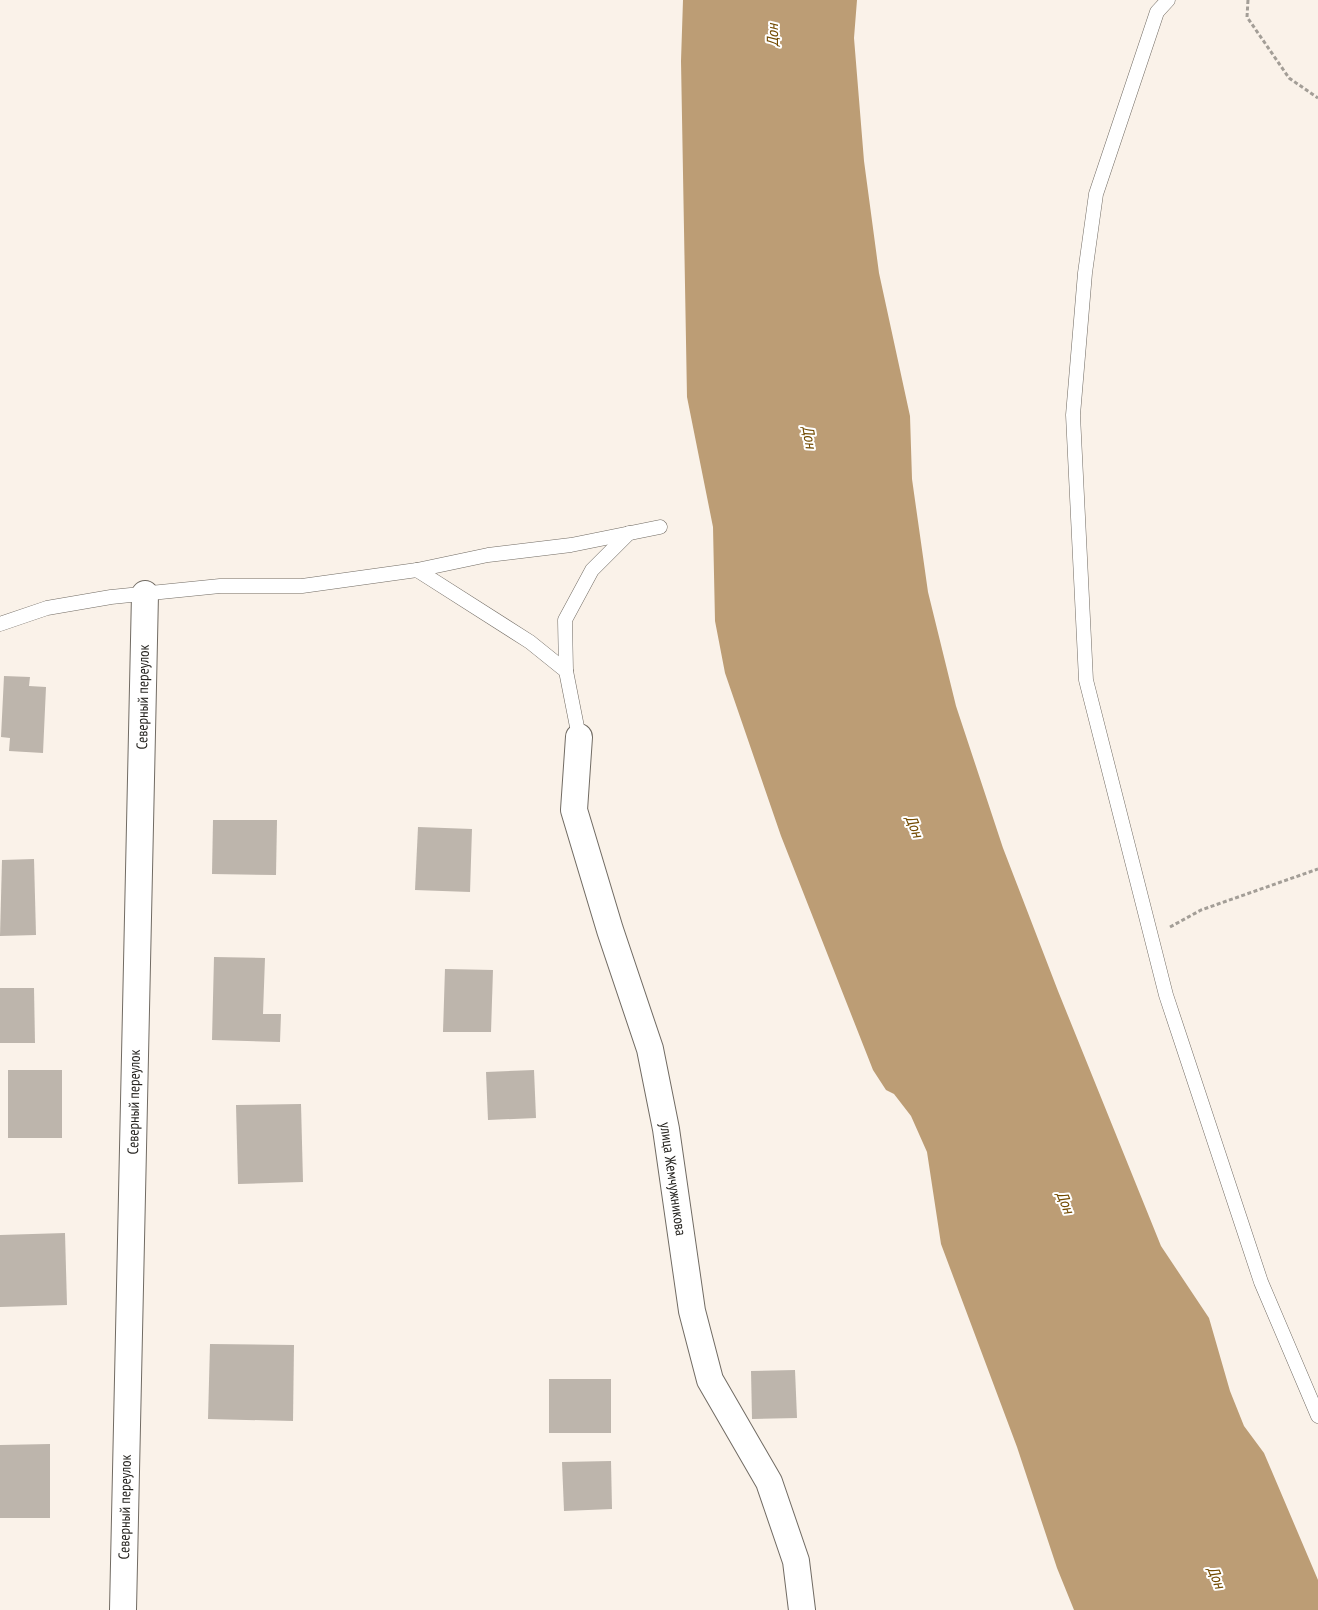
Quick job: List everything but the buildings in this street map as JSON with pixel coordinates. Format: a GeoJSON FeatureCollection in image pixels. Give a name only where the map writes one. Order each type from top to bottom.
{"type":"FeatureCollection","features":[{"type":"Feature","properties":{"kind":"street","name":"Северный переулок"},"geometry":{"type":"LineString","coordinates":[[123,1610],[146,594]]}},
{"type":"Feature","properties":{"kind":"street","name":"улица Жемчужникова"},"geometry":{"type":"LineString","coordinates":[[580,737],[574,810],[610,930],[650,1049],[666,1129],[692,1311],[710,1380],[769,1482],[796,1561],[802,1610]]}},
{"type":"Feature","properties":{"kind":"lane"},"geometry":{"type":"LineString","coordinates":[[1168,0],[1157,12],[1096,194],[1085,273],[1073,415],[1086,680],[1166,995],[1262,1282],[1318,1416]]}},
{"type":"Feature","properties":{"kind":"lane"},"geometry":{"type":"LineString","coordinates":[[0,624],[47,608],[220,586],[302,586],[416,570],[488,555],[571,545],[660,527]]}},
{"type":"Feature","properties":{"kind":"lane"},"geometry":{"type":"LineString","coordinates":[[580,737],[566,671],[565,620],[592,570],[629,533]]}},
{"type":"Feature","properties":{"kind":"lane"},"geometry":{"type":"LineString","coordinates":[[416,570],[530,642],[566,671]]}},
{"type":"Feature","properties":{"kind":"path"},"geometry":{"type":"LineString","coordinates":[[1248,0],[1247,17],[1290,78],[1318,98]]}},
{"type":"Feature","properties":{"kind":"path"},"geometry":{"type":"LineString","coordinates":[[1152,937],[1201,910],[1318,869]]}},
{"type":"Feature","properties":{"kind":"water","name":"Дон"},"geometry":{"type":"Polygon","coordinates":[[[683,0],[857,0],[854,38],[864,161],[879,273],[910,416],[912,479],[928,592],[956,706],[1003,848],[1058,991],[1161,1246],[1209,1318],[1230,1391],[1244,1426],[1264,1453],[1318,1580],[1318,1610],[1074,1610],[1057,1568],[1017,1447],[941,1244],[927,1152],[911,1116],[894,1094],[886,1090],[873,1070],[781,836],[725,673],[715,621],[713,527],[687,397],[681,61],[683,0]]]}}]}
